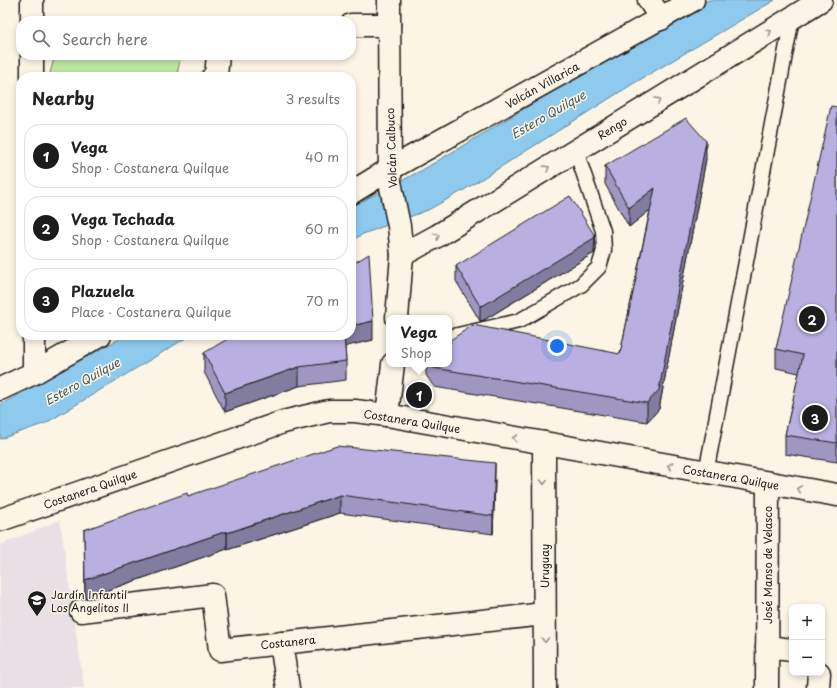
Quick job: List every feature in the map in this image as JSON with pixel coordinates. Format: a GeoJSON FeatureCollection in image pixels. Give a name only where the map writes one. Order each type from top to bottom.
{"type":"FeatureCollection","features":[{"type":"Feature","properties":{"kind":"street"},"geometry":{"type":"LineString","coordinates":[[32,0],[32,16]]}},
{"type":"Feature","properties":{"kind":"street","name":"Volcán Calbuco"},"geometry":{"type":"LineString","coordinates":[[389,0],[390,176],[399,226],[402,255],[397,315]]}},
{"type":"Feature","properties":{"kind":"street"},"geometry":{"type":"LineString","coordinates":[[649,0],[661,19]]}},
{"type":"Feature","properties":{"kind":"street","name":"Volcán Villarica"},"geometry":{"type":"LineString","coordinates":[[356,191],[390,176],[694,0]]}},
{"type":"Feature","properties":{"kind":"street","name":"Rengo"},"geometry":{"type":"LineString","coordinates":[[402,255],[437,236],[821,0]]}},
{"type":"Feature","properties":{"kind":"street"},"geometry":{"type":"LineString","coordinates":[[356,25],[389,25]]}},
{"type":"Feature","properties":{"kind":"street"},"geometry":{"type":"LineString","coordinates":[[32,60],[32,72]]}},
{"type":"Feature","properties":{"kind":"street"},"geometry":{"type":"LineString","coordinates":[[216,72],[218,60]]}},
{"type":"Feature","properties":{"kind":"street"},"geometry":{"type":"LineString","coordinates":[[34,340],[34,372]]}},
{"type":"Feature","properties":{"kind":"street"},"geometry":{"type":"LineString","coordinates":[[0,389],[91,340]]}},
{"type":"Feature","properties":{"kind":"street"},"geometry":{"type":"LineString","coordinates":[[387,415],[392,367]]}},
{"type":"Feature","properties":{"kind":"street","name":"Costanera Quilque"},"geometry":{"type":"LineString","coordinates":[[0,520],[283,422],[329,411],[355,411],[387,415],[837,495]]}},
{"type":"Feature","properties":{"kind":"street","name":"Uruguay"},"geometry":{"type":"LineString","coordinates":[[544,444],[545,688]]}},
{"type":"Feature","properties":{"kind":"street","name":"José Manso de Velasco"},"geometry":{"type":"LineString","coordinates":[[767,688],[768,483]]}},
{"type":"Feature","properties":{"kind":"street","name":"Costanera"},"geometry":{"type":"LineString","coordinates":[[81,611],[213,595],[220,650],[544,614]]}},
{"type":"Feature","properties":{"kind":"street"},"geometry":{"type":"LineString","coordinates":[[281,643],[288,688]]}},
{"type":"Feature","properties":{"kind":"street"},"geometry":{"type":"LineString","coordinates":[[767,647],[789,650]]}},
{"type":"Feature","properties":{"kind":"street"},"geometry":{"type":"LineString","coordinates":[[818,688],[819,676]]}},
{"type":"Feature","properties":{"kind":"lane"},"geometry":{"type":"LineString","coordinates":[[706,472],[792,18]]}},
{"type":"Feature","properties":{"kind":"lane"},"geometry":{"type":"LineString","coordinates":[[452,336],[519,321],[581,285],[598,267],[604,250],[603,230],[576,150]]}},
{"type":"Feature","properties":{"kind":"shaded area","name":"Jardín Infantil Los Angelitos II"},"geometry":{"type":"Polygon","coordinates":[[[60,520],[84,688],[0,688],[0,545],[60,520]]]}},
{"type":"Feature","properties":{"kind":"green space"},"geometry":{"type":"Polygon","coordinates":[[[54,60],[180,60],[178,72],[50,72],[54,60]]]}},
{"type":"Feature","properties":{"kind":"water","name":"Estero Quilque"},"geometry":{"type":"Polygon","coordinates":[[[708,0],[775,0],[631,85],[464,190],[428,210],[363,234],[356,238],[356,204],[424,169],[708,0]]]}},
{"type":"Feature","properties":{"kind":"water","name":"Estero Quilque"},"geometry":{"type":"Polygon","coordinates":[[[117,340],[183,340],[46,423],[0,439],[0,405],[117,340]]]}},
{"type":"Feature","properties":{"kind":"building"},"geometry":{"type":"Polygon","coordinates":[[[831,106],[837,107],[837,443],[785,435],[803,355],[776,349],[831,106]]]}},
{"type":"Feature","properties":{"kind":"building"},"geometry":{"type":"Polygon","coordinates":[[[686,118],[706,141],[659,390],[647,403],[434,368],[433,367],[452,367],[452,339],[473,325],[620,354],[655,188],[629,208],[605,166],[686,118]]]}},
{"type":"Feature","properties":{"kind":"building"},"geometry":{"type":"Polygon","coordinates":[[[570,196],[595,236],[594,238],[480,306],[456,266],[570,196]]]}},
{"type":"Feature","properties":{"kind":"building"},"geometry":{"type":"Polygon","coordinates":[[[369,254],[373,321],[356,325],[356,262],[369,254]]]}},
{"type":"Feature","properties":{"kind":"building"},"geometry":{"type":"Polygon","coordinates":[[[226,340],[344,340],[346,361],[299,367],[225,393],[204,353],[226,340]]]}},
{"type":"Feature","properties":{"kind":"building"},"geometry":{"type":"Polygon","coordinates":[[[337,446],[495,463],[493,516],[340,495],[227,533],[227,531],[85,580],[84,530],[187,493],[188,496],[337,446]]]}},
{"type":"Feature","properties":{"kind":"place","name":"Vega Techada"},"geometry":{"type":"Point","coordinates":[812,319]}},
{"type":"Feature","properties":{"kind":"place","name":"Vega"},"geometry":{"type":"Point","coordinates":[419,395]}},
{"type":"Feature","properties":{"kind":"place","name":"Plazuela"},"geometry":{"type":"Point","coordinates":[815,418]}},
{"type":"Feature","properties":{"kind":"place","name":"Jardín Infantil Los Angelitos II"},"geometry":{"type":"Point","coordinates":[37,617]}}]}
